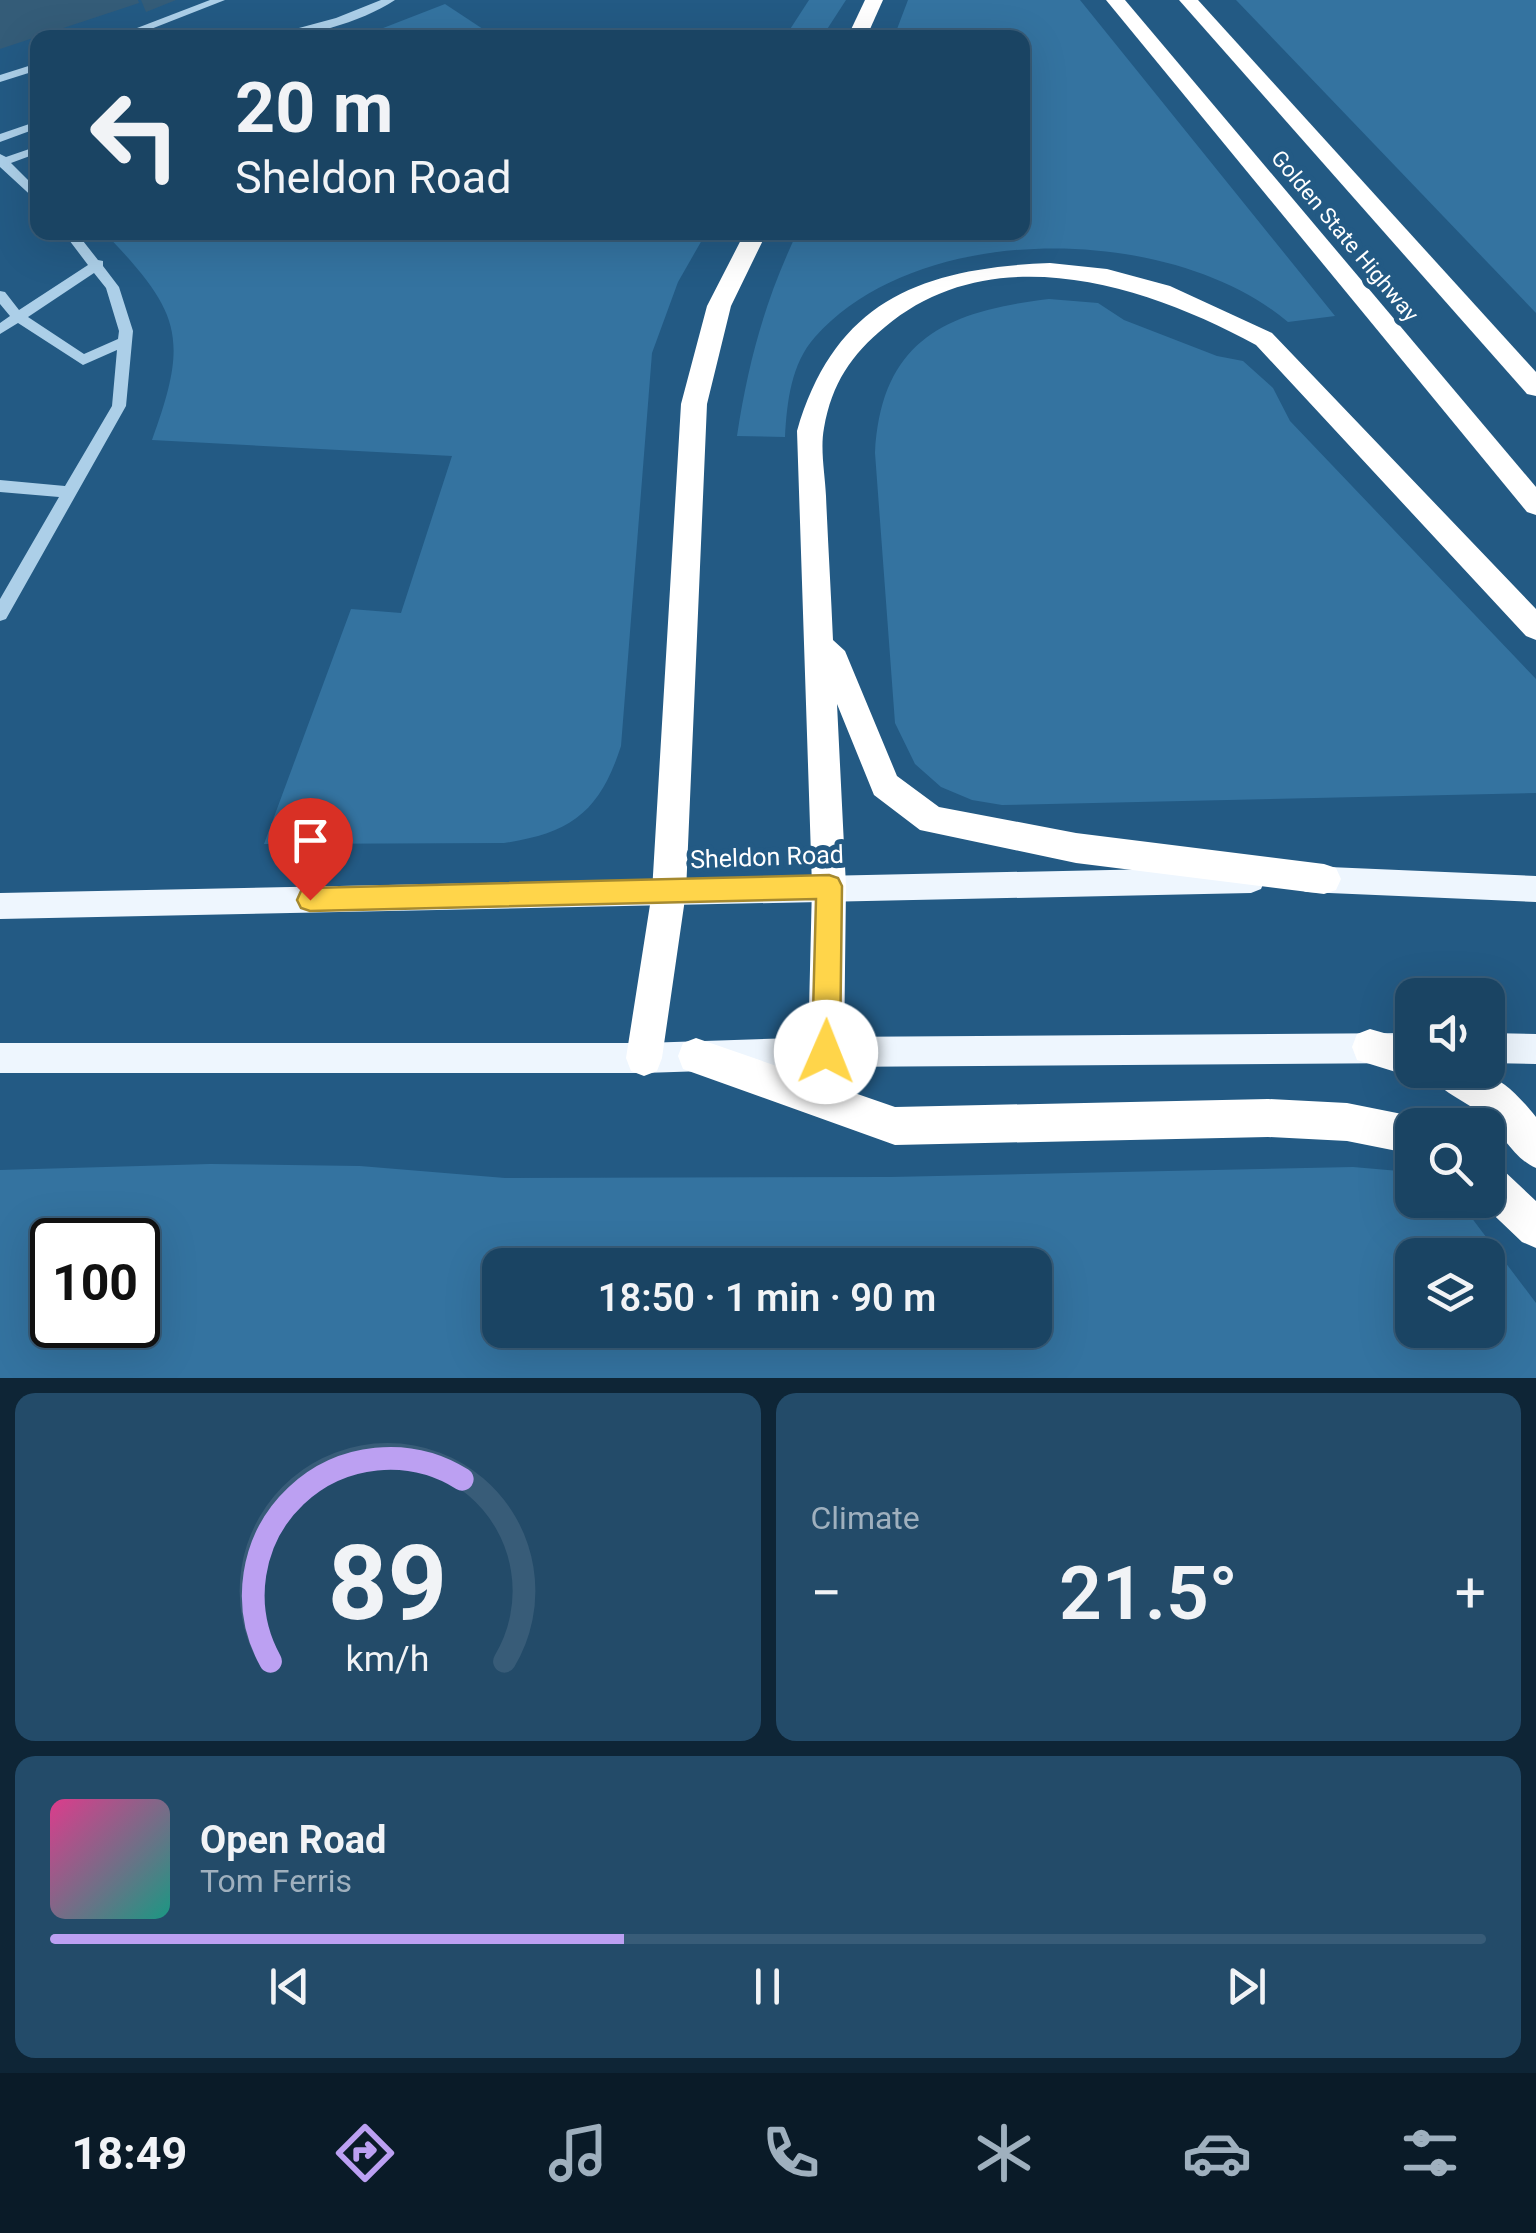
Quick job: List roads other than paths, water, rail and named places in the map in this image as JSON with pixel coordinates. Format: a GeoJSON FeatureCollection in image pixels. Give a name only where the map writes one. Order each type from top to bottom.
{"type":"FeatureCollection","features":[{"type":"Feature","properties":{"kind":"highway"},"geometry":{"type":"LineString","coordinates":[[860,30],[874,0]]}},
{"type":"Feature","properties":{"kind":"highway","name":"Golden State Highway"},"geometry":{"type":"LineString","coordinates":[[1116,0],[1536,505]]}},
{"type":"Feature","properties":{"kind":"highway","name":"Golden State Highway"},"geometry":{"type":"LineString","coordinates":[[1188,0],[1536,388]]}},
{"type":"Feature","properties":{"kind":"highway"},"geometry":{"type":"LineString","coordinates":[[644,1058],[669,892],[694,404],[719,306],[752,240]]}},
{"type":"Feature","properties":{"kind":"highway"},"geometry":{"type":"LineString","coordinates":[[826,1052],[829,886],[810,430],[823,386],[844,348],[918,292],[962,277],[1012,270],[1112,277],[1170,292],[1221,312],[1264,339],[1536,628]]}},
{"type":"Feature","properties":{"kind":"highway"},"geometry":{"type":"LineString","coordinates":[[820,625],[885,785],[931,820],[1076,848],[1324,879]]}},
{"type":"Feature","properties":{"kind":"highway"},"geometry":{"type":"LineString","coordinates":[[1370,1047],[1395,1054]]}},
{"type":"Feature","properties":{"kind":"highway"},"geometry":{"type":"LineString","coordinates":[[696,1056],[896,1126],[1268,1118],[1346,1122],[1395,1132]]}},
{"type":"Feature","properties":{"kind":"highway"},"geometry":{"type":"LineString","coordinates":[[1482,1088],[1520,1124],[1536,1149]]}},
{"type":"Feature","properties":{"kind":"highway"},"geometry":{"type":"LineString","coordinates":[[1505,1199],[1536,1228]]}},
{"type":"Feature","properties":{"kind":"main road","name":"Sheldon Road"},"geometry":{"type":"LineString","coordinates":[[0,906],[829,886],[1324,879],[1536,890]]}},
{"type":"Feature","properties":{"kind":"main road"},"geometry":{"type":"LineString","coordinates":[[0,1058],[644,1058],[826,1052],[1395,1048]]}},
{"type":"Feature","properties":{"kind":"main road"},"geometry":{"type":"LineString","coordinates":[[1505,1048],[1536,1049]]}},
{"type":"Feature","properties":{"kind":"street"},"geometry":{"type":"LineString","coordinates":[[138,30],[220,0]]}},
{"type":"Feature","properties":{"kind":"street"},"geometry":{"type":"LineString","coordinates":[[325,30],[352,10],[390,0]]}},
{"type":"Feature","properties":{"kind":"street"},"geometry":{"type":"LineString","coordinates":[[300,30],[340,20]]}},
{"type":"Feature","properties":{"kind":"street"},"geometry":{"type":"LineString","coordinates":[[0,79],[30,69]]}},
{"type":"Feature","properties":{"kind":"street"},"geometry":{"type":"LineString","coordinates":[[0,138],[30,127]]}},
{"type":"Feature","properties":{"kind":"street"},"geometry":{"type":"LineString","coordinates":[[30,151],[1,161],[30,190]]}},
{"type":"Feature","properties":{"kind":"street"},"geometry":{"type":"LineString","coordinates":[[0,614],[119,406],[125,340],[112,286],[76,240]]}},
{"type":"Feature","properties":{"kind":"street"},"geometry":{"type":"LineString","coordinates":[[0,329],[98,264]]}},
{"type":"Feature","properties":{"kind":"street"},"geometry":{"type":"LineString","coordinates":[[0,294],[18,317],[82,360],[125,340]]}},
{"type":"Feature","properties":{"kind":"street"},"geometry":{"type":"LineString","coordinates":[[0,486],[69,492]]}}]}
